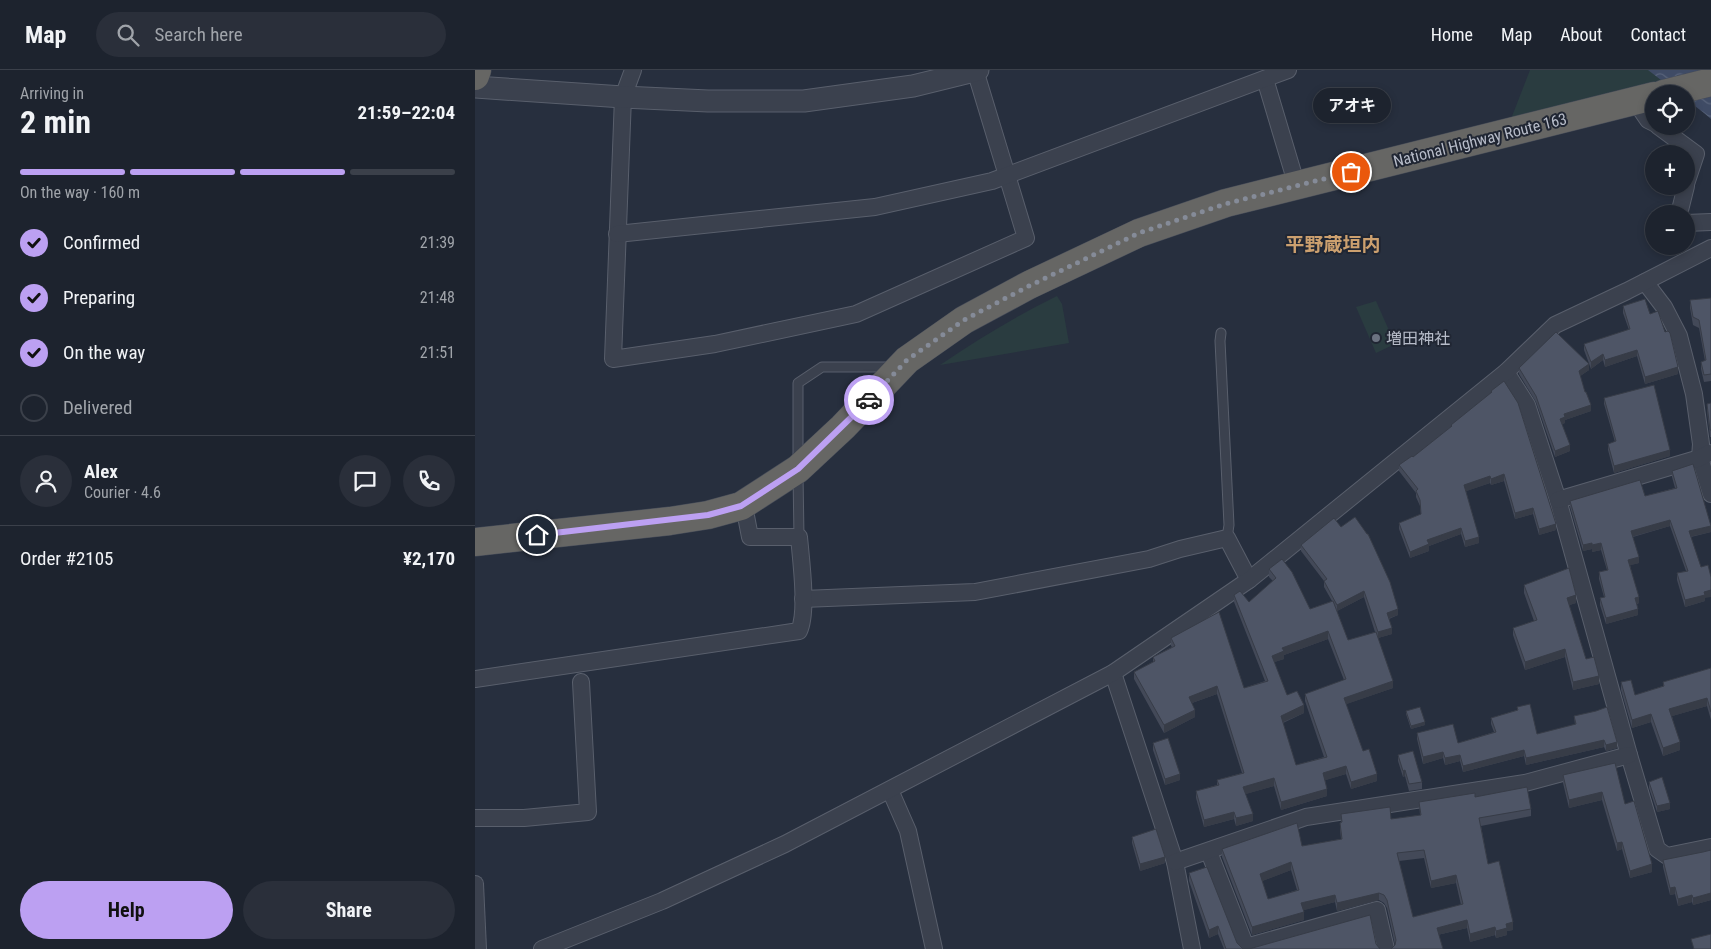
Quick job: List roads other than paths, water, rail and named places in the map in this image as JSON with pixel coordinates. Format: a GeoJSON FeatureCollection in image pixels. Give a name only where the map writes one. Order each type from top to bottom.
{"type":"FeatureCollection","features":[{"type":"Feature","properties":{"kind":"highway"},"geometry":{"type":"LineString","coordinates":[[475,76],[477,70]]}},
{"type":"Feature","properties":{"kind":"highway","name":"National Highway Route 163"},"geometry":{"type":"LineString","coordinates":[[1695,86],[1711,82]]}},
{"type":"Feature","properties":{"kind":"highway","name":"National Highway Route 163"},"geometry":{"type":"LineString","coordinates":[[475,542],[670,521],[708,515],[741,506],[798,469],[843,427],[907,360],[964,320],[1029,286],[1139,233],[1225,204],[1645,98]]}},
{"type":"Feature","properties":{"kind":"street"},"geometry":{"type":"LineString","coordinates":[[475,87],[623,98],[755,102],[804,101],[913,86],[976,70],[1026,238],[856,314],[715,344],[613,360],[623,98],[633,70]]}},
{"type":"Feature","properties":{"kind":"street"},"geometry":{"type":"LineString","coordinates":[[617,234],[875,208],[992,180],[1288,70]]}},
{"type":"Feature","properties":{"kind":"street"},"geometry":{"type":"LineString","coordinates":[[1265,79],[1297,186]]}},
{"type":"Feature","properties":{"kind":"street"},"geometry":{"type":"LineString","coordinates":[[1670,135],[1684,145]]}},
{"type":"Feature","properties":{"kind":"street"},"geometry":{"type":"LineString","coordinates":[[1695,223],[1711,222]]}},
{"type":"Feature","properties":{"kind":"street"},"geometry":{"type":"LineString","coordinates":[[543,949],[662,901],[785,844],[1113,673],[1249,580],[1506,372],[1555,325],[1711,248]]}},
{"type":"Feature","properties":{"kind":"street"},"geometry":{"type":"LineString","coordinates":[[1645,282],[1664,307],[1679,336],[1694,394],[1701,444],[1706,455],[1711,494]]}},
{"type":"Feature","properties":{"kind":"street"},"geometry":{"type":"LineString","coordinates":[[1506,372],[1527,405],[1558,500],[1629,756],[1657,849],[1667,856],[1710,853]]}},
{"type":"Feature","properties":{"kind":"street"},"geometry":{"type":"LineString","coordinates":[[1558,500],[1706,455]]}},
{"type":"Feature","properties":{"kind":"street"},"geometry":{"type":"LineString","coordinates":[[475,679],[799,631],[803,624],[803,599],[799,537],[750,537],[747,516],[741,506]]}},
{"type":"Feature","properties":{"kind":"street"},"geometry":{"type":"LineString","coordinates":[[803,599],[975,592],[1149,559],[1180,549],[1227,538],[1249,580]]}},
{"type":"Feature","properties":{"kind":"street"},"geometry":{"type":"LineString","coordinates":[[1113,673],[1175,862],[1192,949]]}},
{"type":"Feature","properties":{"kind":"street"},"geometry":{"type":"LineString","coordinates":[[475,818],[524,818],[588,812],[581,682]]}},
{"type":"Feature","properties":{"kind":"street"},"geometry":{"type":"LineString","coordinates":[[1175,862],[1306,818],[1525,783],[1629,756]]}},
{"type":"Feature","properties":{"kind":"street"},"geometry":{"type":"LineString","coordinates":[[890,790],[908,831],[934,949]]}},
{"type":"Feature","properties":{"kind":"street"},"geometry":{"type":"LineString","coordinates":[[1209,852],[1246,947],[1377,910],[1386,949]]}},
{"type":"Feature","properties":{"kind":"street"},"geometry":{"type":"LineString","coordinates":[[475,884],[478,949]]}},
{"type":"Feature","properties":{"kind":"lane"},"geometry":{"type":"LineString","coordinates":[[1221,333],[1229,525],[1227,538]]}},
{"type":"Feature","properties":{"kind":"lane"},"geometry":{"type":"LineString","coordinates":[[799,537],[798,383],[822,367],[899,368]]}},
{"type":"Feature","properties":{"kind":"water"},"geometry":{"type":"Polygon","coordinates":[[[1648,70],[1711,70],[1711,119],[1695,106],[1695,85],[1668,85],[1648,70]]]}},
{"type":"Feature","properties":{"kind":"place","name":"アオキ"},"geometry":{"type":"Point","coordinates":[1351,172]}},
{"type":"Feature","properties":{"kind":"place","name":"増田神社"},"geometry":{"type":"Point","coordinates":[1376,338]}},
{"type":"Feature","properties":{"kind":"district","name":"平野蔵垣内"},"geometry":{"type":"Point","coordinates":[1333,244]}}]}
